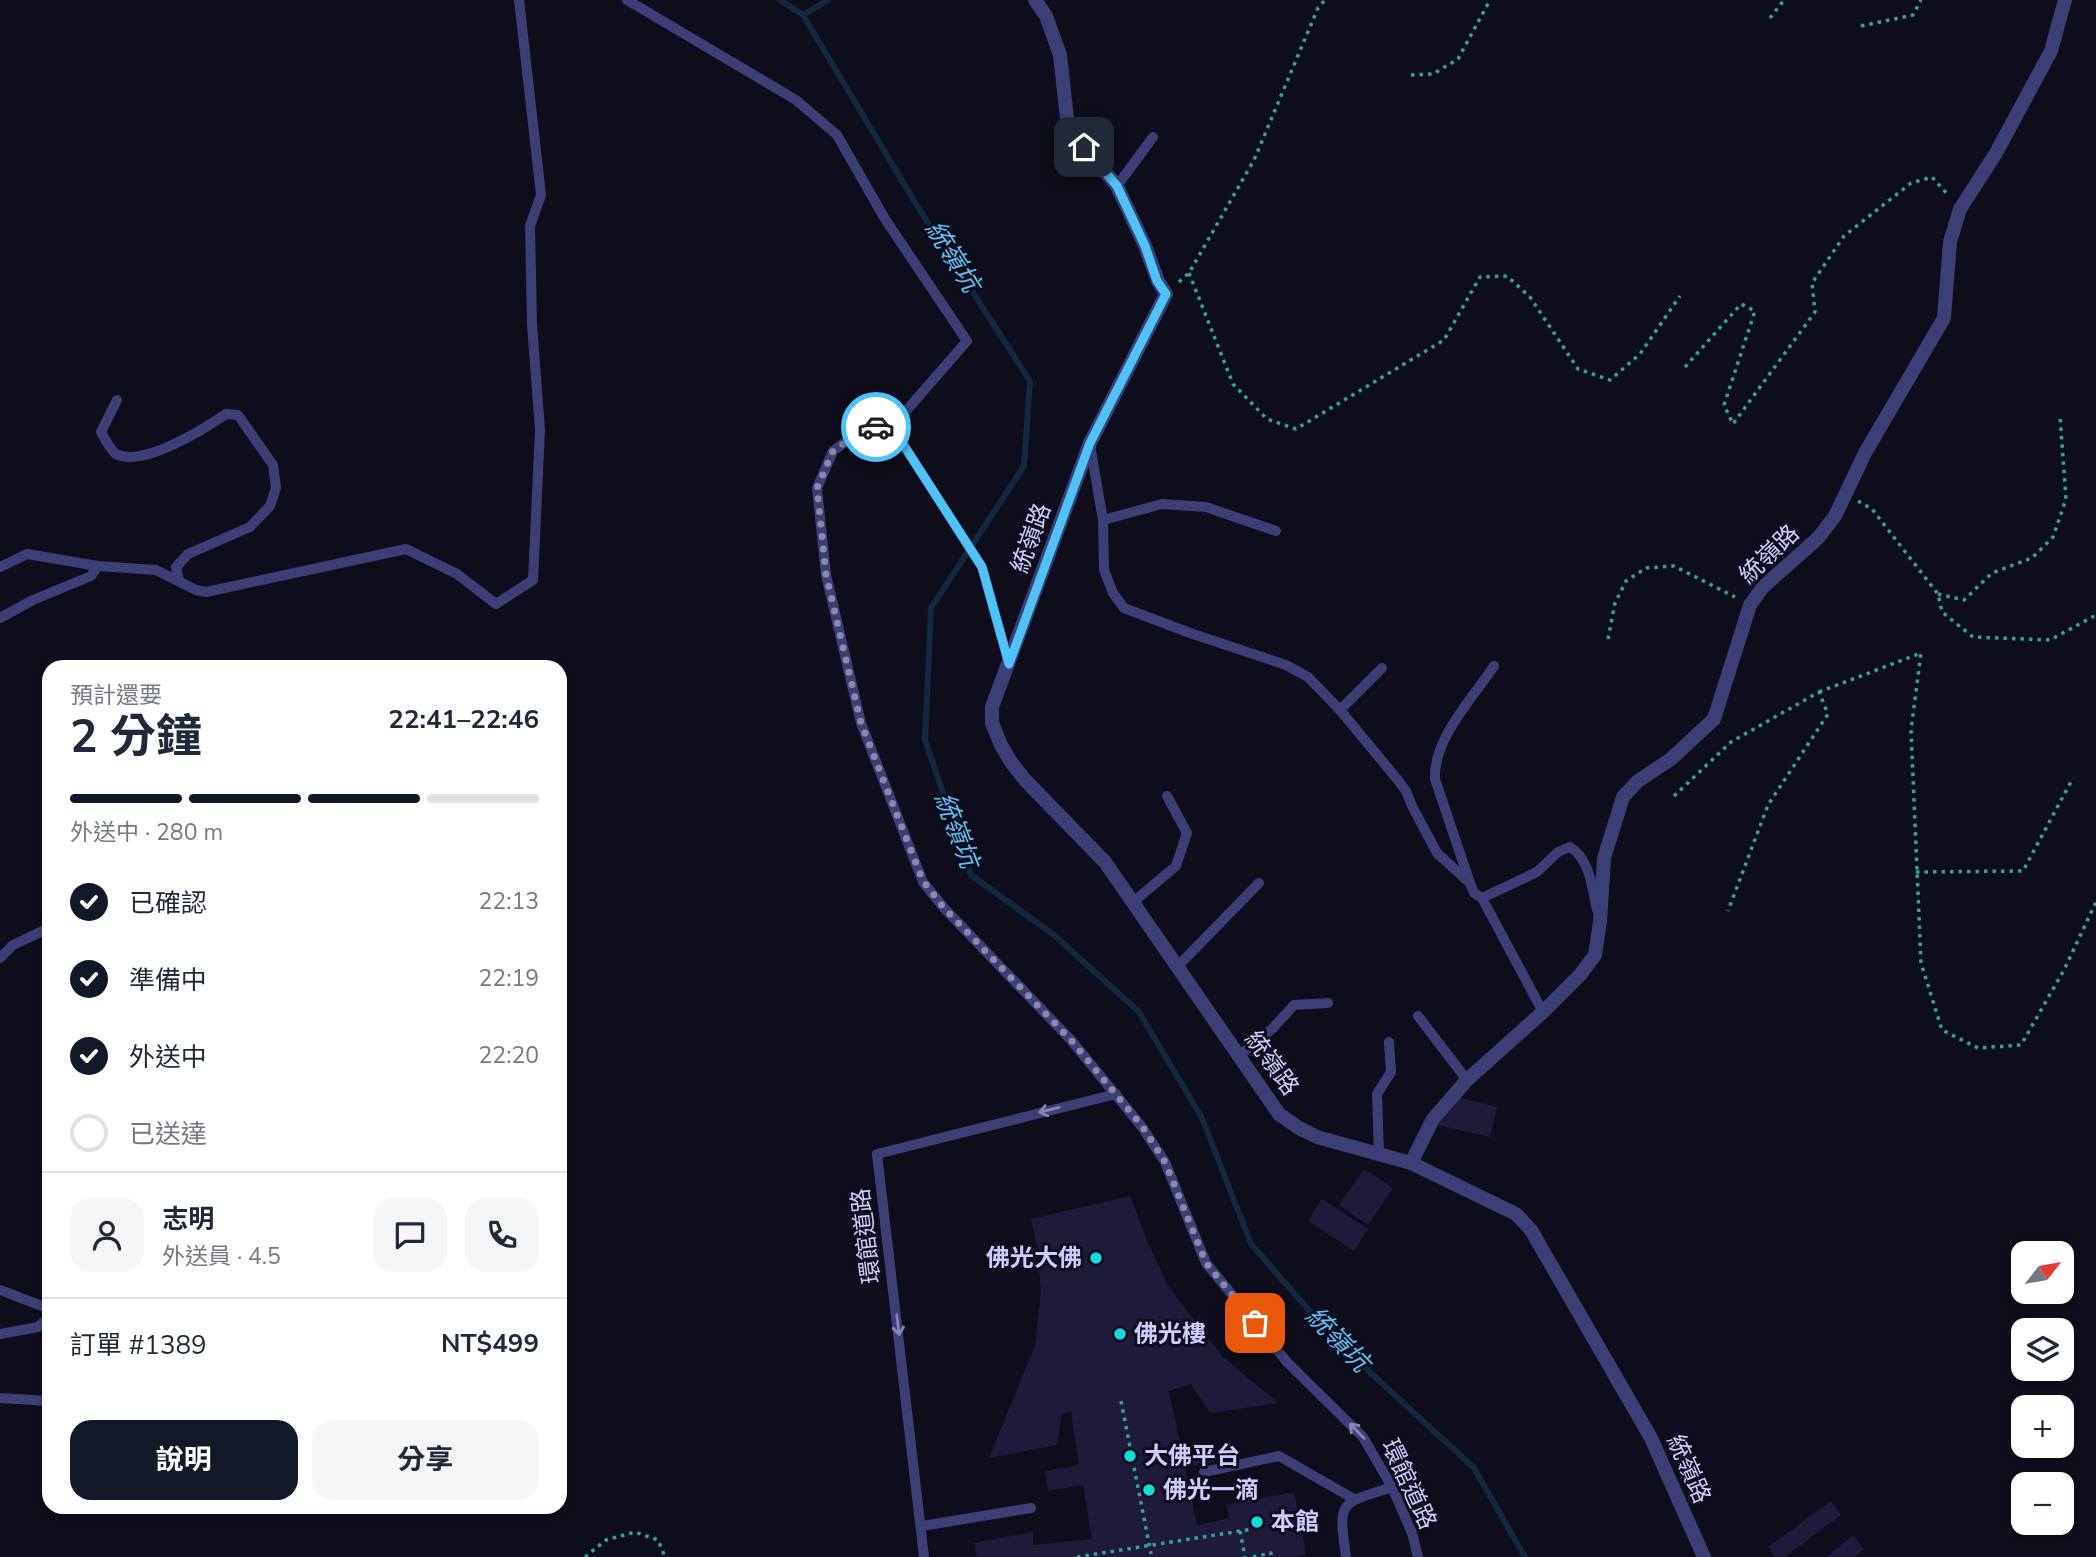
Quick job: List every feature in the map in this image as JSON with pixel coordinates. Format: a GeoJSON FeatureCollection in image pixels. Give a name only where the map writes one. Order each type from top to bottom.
{"type":"FeatureCollection","features":[{"type":"Feature","properties":{"kind":"street"},"geometry":{"type":"LineString","coordinates":[[1035,0],[1046,16],[1060,55],[1068,128],[1117,186],[1145,246],[1157,281],[1166,294]]}},
{"type":"Feature","properties":{"kind":"street","name":"統嶺路"},"geometry":{"type":"LineString","coordinates":[[1411,1163],[1433,1119],[1466,1080],[1543,1012],[1580,975],[1595,955],[1604,858],[1623,797],[1638,781],[1671,759],[1714,719],[1750,605],[1763,587],[1818,538],[1835,516],[1865,453],[1944,318],[1950,242],[1960,209],[1996,153],[2051,51],[2065,0]]}},
{"type":"Feature","properties":{"kind":"street","name":"統嶺路"},"geometry":{"type":"LineString","coordinates":[[1166,294],[1090,443],[992,707],[992,723],[1001,746],[1025,780],[1105,862],[1279,1114],[1317,1137],[1411,1163],[1516,1214],[1531,1230],[1651,1438],[1704,1557]]}},
{"type":"Feature","properties":{"kind":"lane"},"geometry":{"type":"LineString","coordinates":[[0,566],[27,554],[98,566],[156,570],[206,592],[407,549],[457,574],[496,604],[533,580],[540,430],[532,324],[530,226],[541,195],[519,0]]}},
{"type":"Feature","properties":{"kind":"lane"},"geometry":{"type":"LineString","coordinates":[[627,0],[796,100],[837,135],[885,219],[967,341],[892,427],[982,567],[1009,664]]}},
{"type":"Feature","properties":{"kind":"lane"},"geometry":{"type":"LineString","coordinates":[[1117,186],[1153,137]]}},
{"type":"Feature","properties":{"kind":"lane"},"geometry":{"type":"LineString","coordinates":[[117,400],[101,432],[114,453],[129,458],[150,454],[206,427],[226,414],[238,415],[274,465],[276,488],[270,506],[250,527],[188,554],[176,567],[179,581]]}},
{"type":"Feature","properties":{"kind":"lane","name":"環館道路"},"geometry":{"type":"LineString","coordinates":[[892,427],[877,427],[856,435],[833,451],[817,488],[826,575],[861,723],[923,881],[944,908],[1071,1040],[1142,1126],[1165,1162],[1206,1263],[1287,1362],[1363,1437],[1392,1488],[1412,1533],[1418,1557]]}},
{"type":"Feature","properties":{"kind":"lane"},"geometry":{"type":"LineString","coordinates":[[1090,443],[1103,520],[1104,570],[1113,593],[1124,608],[1286,665],[1308,677],[1340,710],[1406,791],[1437,853],[1470,883]]}},
{"type":"Feature","properties":{"kind":"lane"},"geometry":{"type":"LineString","coordinates":[[1103,520],[1162,504],[1206,507],[1276,531]]}},
{"type":"Feature","properties":{"kind":"lane"},"geometry":{"type":"LineString","coordinates":[[0,618],[33,600],[91,576],[98,566]]}},
{"type":"Feature","properties":{"kind":"lane"},"geometry":{"type":"LineString","coordinates":[[1494,666],[1441,744],[1434,765],[1435,779],[1474,893],[1482,898],[1543,1012]]}},
{"type":"Feature","properties":{"kind":"lane"},"geometry":{"type":"LineString","coordinates":[[1340,710],[1382,668]]}},
{"type":"Feature","properties":{"kind":"lane"},"geometry":{"type":"LineString","coordinates":[[1132,903],[1176,866],[1186,833],[1167,796]]}},
{"type":"Feature","properties":{"kind":"lane"},"geometry":{"type":"LineString","coordinates":[[1482,898],[1537,872],[1558,852],[1570,847],[1579,853],[1586,865],[1600,922]]}},
{"type":"Feature","properties":{"kind":"lane"},"geometry":{"type":"LineString","coordinates":[[1178,967],[1259,883]]}},
{"type":"Feature","properties":{"kind":"lane"},"geometry":{"type":"LineString","coordinates":[[0,958],[13,945],[42,931]]}},
{"type":"Feature","properties":{"kind":"lane"},"geometry":{"type":"LineString","coordinates":[[1239,1056],[1273,1028],[1294,1005],[1328,1003]]}},
{"type":"Feature","properties":{"kind":"lane"},"geometry":{"type":"LineString","coordinates":[[1418,1016],[1466,1080]]}},
{"type":"Feature","properties":{"kind":"lane"},"geometry":{"type":"LineString","coordinates":[[1379,1156],[1377,1094],[1391,1072],[1389,1042]]}},
{"type":"Feature","properties":{"kind":"lane","name":"環館道路"},"geometry":{"type":"LineString","coordinates":[[923,1557],[922,1526],[877,1154],[1115,1094]]}},
{"type":"Feature","properties":{"kind":"lane"},"geometry":{"type":"LineString","coordinates":[[0,1290],[42,1306]]}},
{"type":"Feature","properties":{"kind":"lane"},"geometry":{"type":"LineString","coordinates":[[0,1334],[38,1326],[42,1323]]}},
{"type":"Feature","properties":{"kind":"lane"},"geometry":{"type":"LineString","coordinates":[[0,1398],[42,1401]]}},
{"type":"Feature","properties":{"kind":"lane"},"geometry":{"type":"LineString","coordinates":[[1204,1472],[1279,1456],[1354,1499]]}},
{"type":"Feature","properties":{"kind":"lane"},"geometry":{"type":"LineString","coordinates":[[1346,1557],[1341,1520],[1346,1507],[1354,1499],[1392,1488]]}},
{"type":"Feature","properties":{"kind":"lane"},"geometry":{"type":"LineString","coordinates":[[922,1526],[1031,1508]]}},
{"type":"Feature","properties":{"kind":"path"},"geometry":{"type":"LineString","coordinates":[[1166,294],[1189,273],[1254,159],[1318,8],[1325,0]]}},
{"type":"Feature","properties":{"kind":"path"},"geometry":{"type":"LineString","coordinates":[[1411,75],[1433,74],[1458,59],[1490,0]]}},
{"type":"Feature","properties":{"kind":"path"},"geometry":{"type":"LineString","coordinates":[[1770,18],[1784,0]]}},
{"type":"Feature","properties":{"kind":"path"},"geometry":{"type":"LineString","coordinates":[[1861,26],[1913,15],[1921,0]]}},
{"type":"Feature","properties":{"kind":"path"},"geometry":{"type":"LineString","coordinates":[[1685,368],[1741,304],[1755,311],[1724,405],[1733,424],[1815,312],[1812,283],[1844,236],[1911,183],[1932,177],[1960,209]]}},
{"type":"Feature","properties":{"kind":"path"},"geometry":{"type":"LineString","coordinates":[[1189,273],[1233,384],[1267,419],[1296,429],[1444,340],[1480,277],[1507,276],[1530,297],[1578,369],[1610,380],[1640,354],[1680,296]]}},
{"type":"Feature","properties":{"kind":"path"},"geometry":{"type":"LineString","coordinates":[[1938,594],[1964,600],[1992,573],[2032,558],[2053,537],[2066,499],[2060,416]]}},
{"type":"Feature","properties":{"kind":"path"},"geometry":{"type":"LineString","coordinates":[[1844,494],[1872,509],[1938,594],[1942,612],[1973,637],[2050,640],[2096,615]]}},
{"type":"Feature","properties":{"kind":"path"},"geometry":{"type":"LineString","coordinates":[[1608,639],[1615,603],[1626,581],[1646,568],[1674,566],[1750,605]]}},
{"type":"Feature","properties":{"kind":"path"},"geometry":{"type":"LineString","coordinates":[[1674,796],[1731,742],[1819,692],[1921,653],[1911,730],[1920,963],[1942,1030],[1978,1048],[2021,1045],[2064,970],[2096,902]]}},
{"type":"Feature","properties":{"kind":"path"},"geometry":{"type":"LineString","coordinates":[[1728,911],[1768,805],[1828,714],[1819,692]]}},
{"type":"Feature","properties":{"kind":"path"},"geometry":{"type":"LineString","coordinates":[[1916,872],[2024,871],[2073,778]]}},
{"type":"Feature","properties":{"kind":"path"},"geometry":{"type":"LineString","coordinates":[[1121,1401],[1151,1554]]}},
{"type":"Feature","properties":{"kind":"path"},"geometry":{"type":"LineString","coordinates":[[1077,1557],[1253,1529]]}},
{"type":"Feature","properties":{"kind":"path"},"geometry":{"type":"LineString","coordinates":[[1240,1531],[1245,1557]]}},
{"type":"Feature","properties":{"kind":"path"},"geometry":{"type":"LineString","coordinates":[[585,1557],[606,1540],[635,1532],[658,1540],[665,1557]]}},
{"type":"Feature","properties":{"kind":"path"},"geometry":{"type":"LineString","coordinates":[[1253,1557],[1271,1553],[1271,1557]]}},
{"type":"Feature","properties":{"kind":"building"},"geometry":{"type":"Polygon","coordinates":[[[1458,1097],[1497,1107],[1490,1137],[1438,1125],[1458,1097]]]}},
{"type":"Feature","properties":{"kind":"building"},"geometry":{"type":"Polygon","coordinates":[[[1364,1169],[1393,1188],[1368,1225],[1339,1205],[1364,1169]]]}},
{"type":"Feature","properties":{"kind":"building"},"geometry":{"type":"Polygon","coordinates":[[[1130,1196],[1168,1286],[1222,1356],[1278,1403],[1210,1413],[1191,1384],[1169,1391],[1181,1447],[1209,1442],[1213,1462],[1185,1467],[1197,1525],[1230,1518],[1226,1505],[1294,1492],[1306,1554],[1295,1557],[977,1557],[974,1543],[1033,1532],[1033,1545],[1092,1539],[1083,1485],[1048,1491],[1045,1471],[1079,1465],[1071,1412],[1062,1414],[1057,1445],[989,1458],[1035,1346],[1041,1291],[1037,1245],[1031,1219],[1130,1196]]]}},
{"type":"Feature","properties":{"kind":"building"},"geometry":{"type":"Polygon","coordinates":[[[1322,1199],[1368,1229],[1354,1251],[1308,1221],[1322,1199]]]}},
{"type":"Feature","properties":{"kind":"building"},"geometry":{"type":"Polygon","coordinates":[[[1831,1501],[1841,1515],[1785,1557],[1775,1557],[1768,1547],[1831,1501]]]}},
{"type":"Feature","properties":{"kind":"building"},"geometry":{"type":"Polygon","coordinates":[[[1853,1535],[1864,1549],[1855,1557],[1826,1557],[1853,1535]]]}},
{"type":"Feature","properties":{"kind":"waterway","name":"統嶺坑"},"geometry":{"type":"LineString","coordinates":[[780,0],[803,15],[916,204],[1030,381],[1024,466],[931,608],[925,740],[971,875],[1054,935],[1139,1012],[1202,1118],[1251,1244],[1336,1341],[1474,1468],[1525,1557]]}},
{"type":"Feature","properties":{"kind":"waterway"},"geometry":{"type":"LineString","coordinates":[[803,15],[828,0]]}},
{"type":"Feature","properties":{"kind":"way so far"},"geometry":{"type":"LineString","coordinates":[[876,427],[856,435],[833,451],[817,488],[826,575],[861,723],[923,881],[944,908],[1071,1040],[1142,1126],[1165,1162],[1206,1263],[1255,1323]]}},
{"type":"Feature","properties":{"kind":"place","name":"佛光大佛"},"geometry":{"type":"Point","coordinates":[1096,1258]}},
{"type":"Feature","properties":{"kind":"place","name":"佛光樓"},"geometry":{"type":"Point","coordinates":[1120,1334]}},
{"type":"Feature","properties":{"kind":"place","name":"大佛平台"},"geometry":{"type":"Point","coordinates":[1130,1456]}},
{"type":"Feature","properties":{"kind":"place","name":"佛光一滴"},"geometry":{"type":"Point","coordinates":[1149,1490]}},
{"type":"Feature","properties":{"kind":"place","name":"本館"},"geometry":{"type":"Point","coordinates":[1257,1522]}},
{"type":"Feature","properties":{"kind":"route"},"geometry":{"type":"LineString","coordinates":[[876,427],[892,427],[982,567],[1009,664],[1090,443],[1166,294],[1157,281],[1145,246],[1117,186],[1084,147]]}}]}
